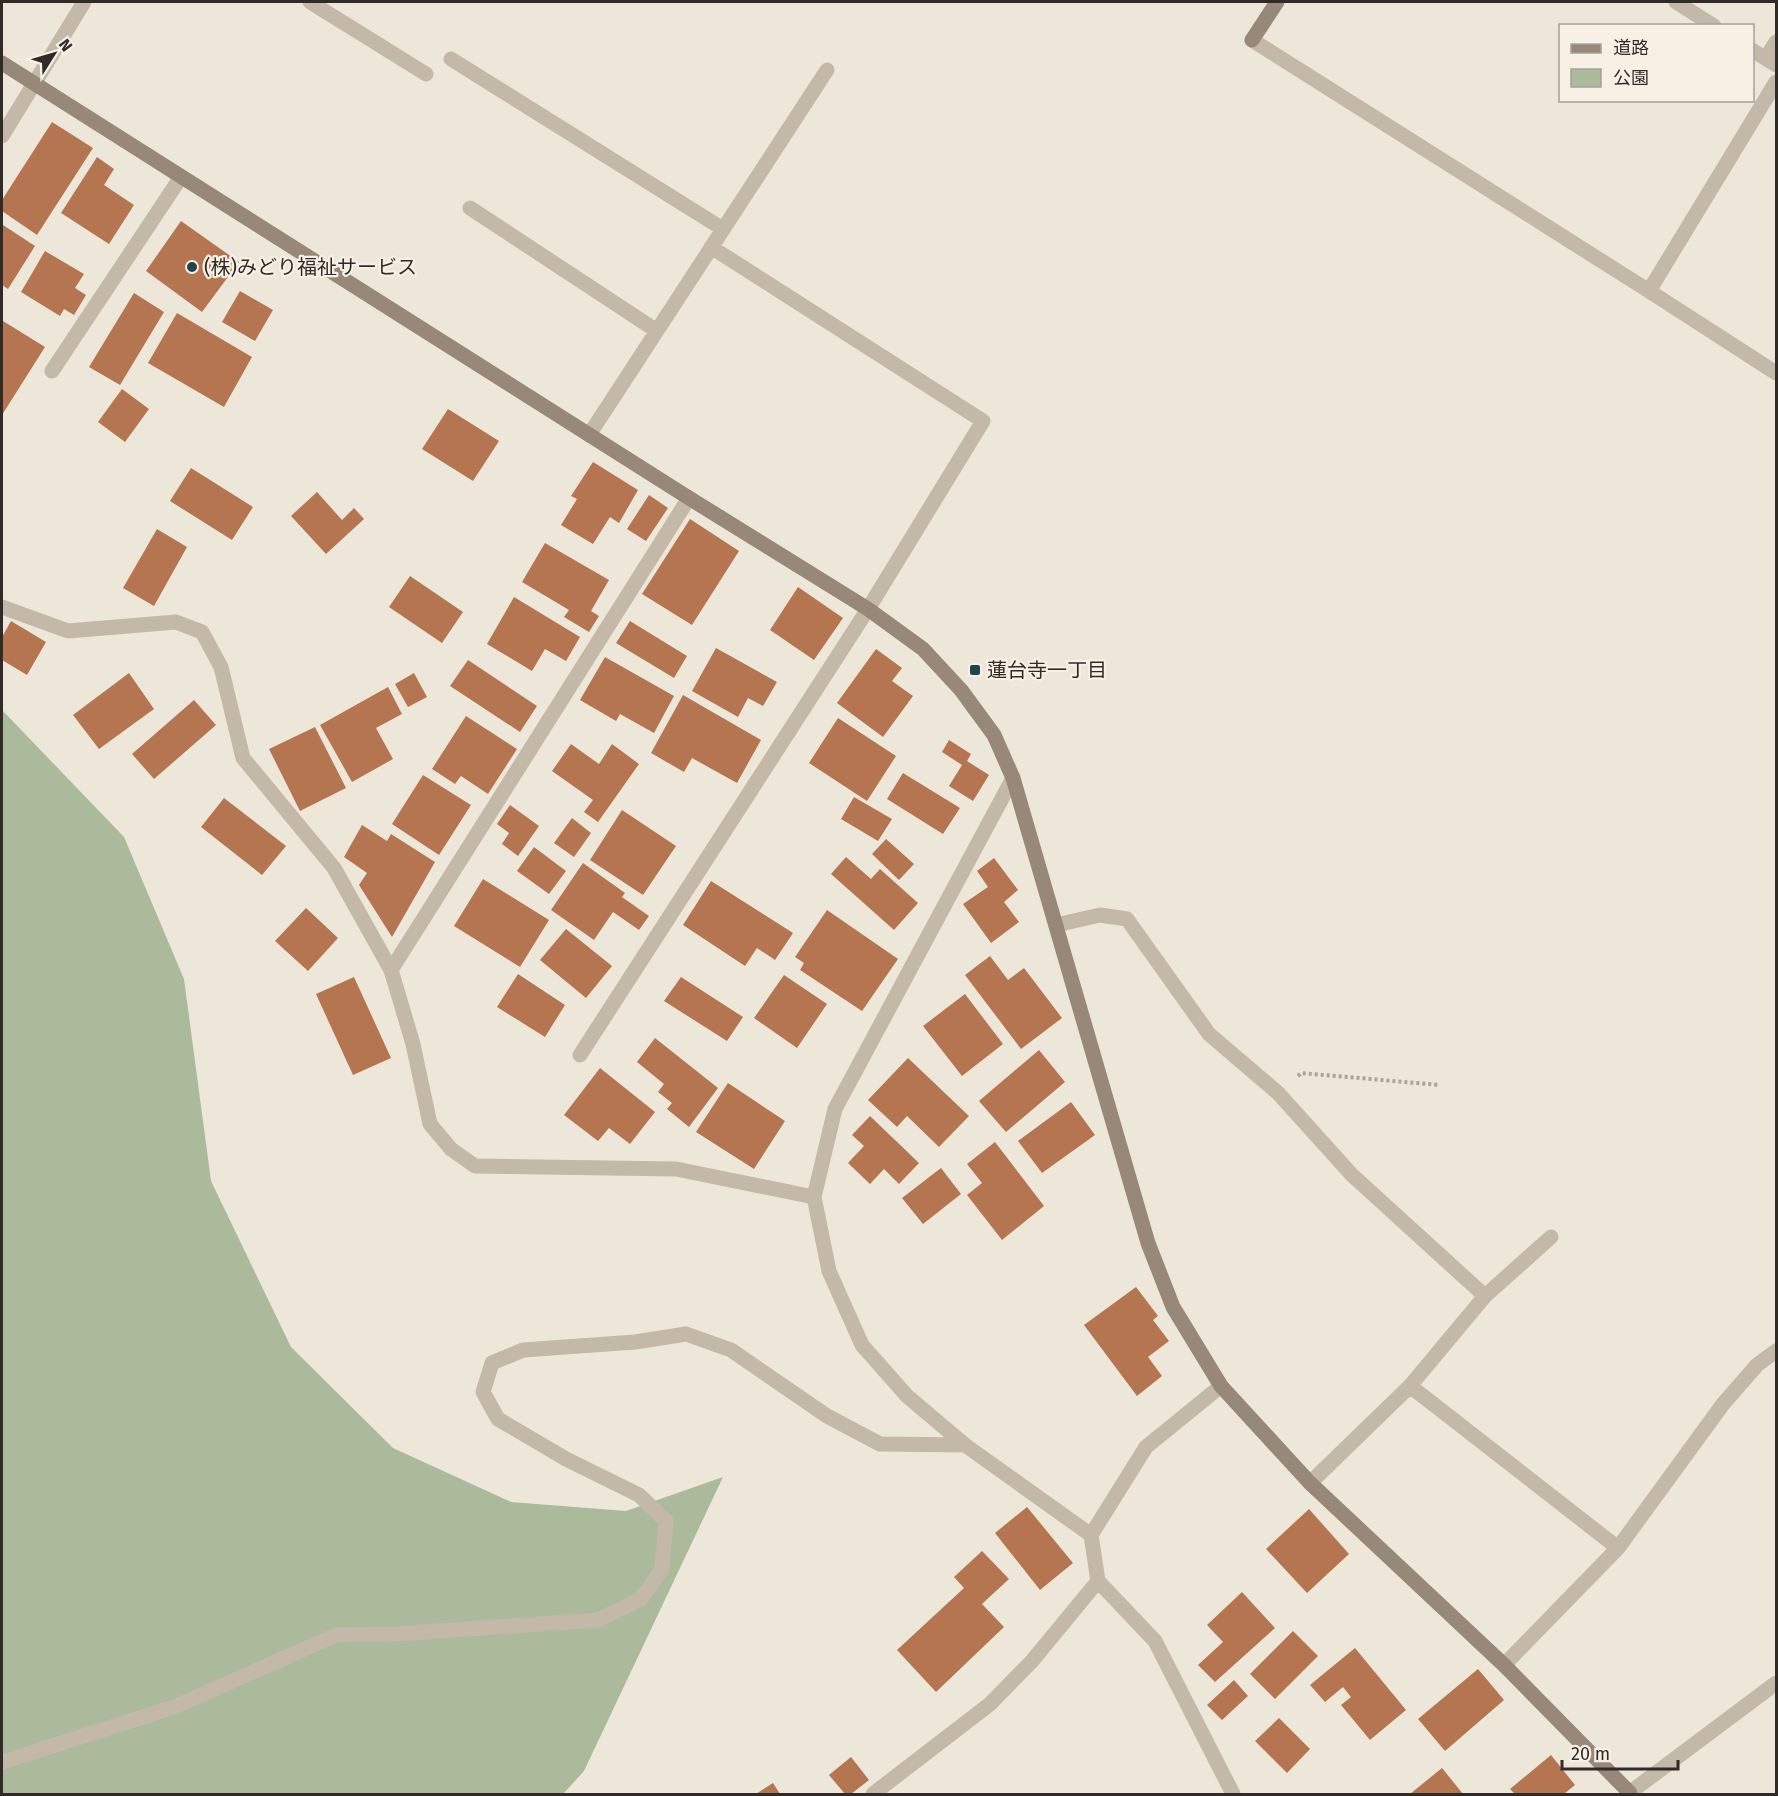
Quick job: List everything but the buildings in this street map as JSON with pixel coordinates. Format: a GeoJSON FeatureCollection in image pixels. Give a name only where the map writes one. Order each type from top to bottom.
{"type":"FeatureCollection","features":[{"type":"Feature","properties":{"kind":"street"},"geometry":{"type":"LineString","coordinates":[[2,136],[84,2]]}},
{"type":"Feature","properties":{"kind":"street"},"geometry":{"type":"LineString","coordinates":[[310,2],[426,74]]}},
{"type":"Feature","properties":{"kind":"street"},"geometry":{"type":"LineString","coordinates":[[1277,2],[1252,40],[1776,373]]}},
{"type":"Feature","properties":{"kind":"street"},"geometry":{"type":"LineString","coordinates":[[1676,2],[1711,24]]}},
{"type":"Feature","properties":{"kind":"street"},"geometry":{"type":"LineString","coordinates":[[1754,51],[1771,62],[1776,42]]}},
{"type":"Feature","properties":{"kind":"street"},"geometry":{"type":"LineString","coordinates":[[451,59],[723,229]]}},
{"type":"Feature","properties":{"kind":"street"},"geometry":{"type":"LineString","coordinates":[[2,63],[868,609],[923,649],[961,690],[994,735],[1013,778],[1148,1243],[1173,1307],[1221,1386],[1310,1484],[1504,1665],[1629,1794],[1776,1683]]}},
{"type":"Feature","properties":{"kind":"street"},"geometry":{"type":"LineString","coordinates":[[589,435],[827,70]]}},
{"type":"Feature","properties":{"kind":"street"},"geometry":{"type":"LineString","coordinates":[[1649,291],[1776,82]]}},
{"type":"Feature","properties":{"kind":"street"},"geometry":{"type":"LineString","coordinates":[[52,371],[181,177]]}},
{"type":"Feature","properties":{"kind":"street"},"geometry":{"type":"LineString","coordinates":[[470,207],[657,331]]}},
{"type":"Feature","properties":{"kind":"street"},"geometry":{"type":"LineString","coordinates":[[580,1055],[868,609],[983,421],[711,247]]}},
{"type":"Feature","properties":{"kind":"street"},"geometry":{"type":"LineString","coordinates":[[391,970],[689,498]]}},
{"type":"Feature","properties":{"kind":"street"},"geometry":{"type":"LineString","coordinates":[[2,607],[68,630],[177,622],[202,632],[221,667],[243,758],[334,868],[391,970],[413,1044],[430,1124],[451,1149],[475,1166],[676,1169],[814,1197]]}},
{"type":"Feature","properties":{"kind":"street"},"geometry":{"type":"LineString","coordinates":[[1013,778],[835,1109],[814,1197],[829,1270],[862,1345],[907,1396],[964,1445],[1091,1535]]}},
{"type":"Feature","properties":{"kind":"street"},"geometry":{"type":"LineString","coordinates":[[1056,925],[1100,915],[1127,919],[1209,1034],[1278,1093],[1352,1175],[1485,1296]]}},
{"type":"Feature","properties":{"kind":"street"},"geometry":{"type":"LineString","coordinates":[[1310,1484],[1410,1386],[1485,1296],[1551,1237]]}},
{"type":"Feature","properties":{"kind":"street"},"geometry":{"type":"LineString","coordinates":[[2,1762],[174,1707],[336,1635],[396,1635],[598,1620],[641,1599],[662,1569],[666,1521],[639,1495],[566,1459],[498,1419],[483,1392],[492,1363],[523,1350],[635,1342],[686,1334],[731,1350],[827,1416],[880,1444],[964,1445]]}},
{"type":"Feature","properties":{"kind":"street"},"geometry":{"type":"LineString","coordinates":[[1504,1665],[1618,1548],[1723,1404],[1757,1365],[1776,1351]]}},
{"type":"Feature","properties":{"kind":"street"},"geometry":{"type":"LineString","coordinates":[[1221,1386],[1146,1447],[1091,1535],[1098,1581],[1155,1641],[1233,1794]]}},
{"type":"Feature","properties":{"kind":"street"},"geometry":{"type":"LineString","coordinates":[[1410,1386],[1618,1548]]}},
{"type":"Feature","properties":{"kind":"street"},"geometry":{"type":"LineString","coordinates":[[873,1794],[990,1704],[1032,1661],[1098,1581]]}},
{"type":"Feature","properties":{"kind":"path"},"geometry":{"type":"LineString","coordinates":[[1278,1093],[1301,1073],[1440,1085]]}},
{"type":"Feature","properties":{"kind":"green space"},"geometry":{"type":"Polygon","coordinates":[[[2,710],[124,837],[184,979],[211,1181],[291,1347],[393,1448],[511,1502],[626,1511],[723,1477],[584,1771],[563,1794],[2,1794],[2,710]]]}},
{"type":"Feature","properties":{"kind":"place","name":"(株)みどり福祉サービス"},"geometry":{"type":"Point","coordinates":[192,267]}},
{"type":"Feature","properties":{"kind":"place","name":"蓮台寺一丁目"},"geometry":{"type":"Point","coordinates":[975,670]}}]}
